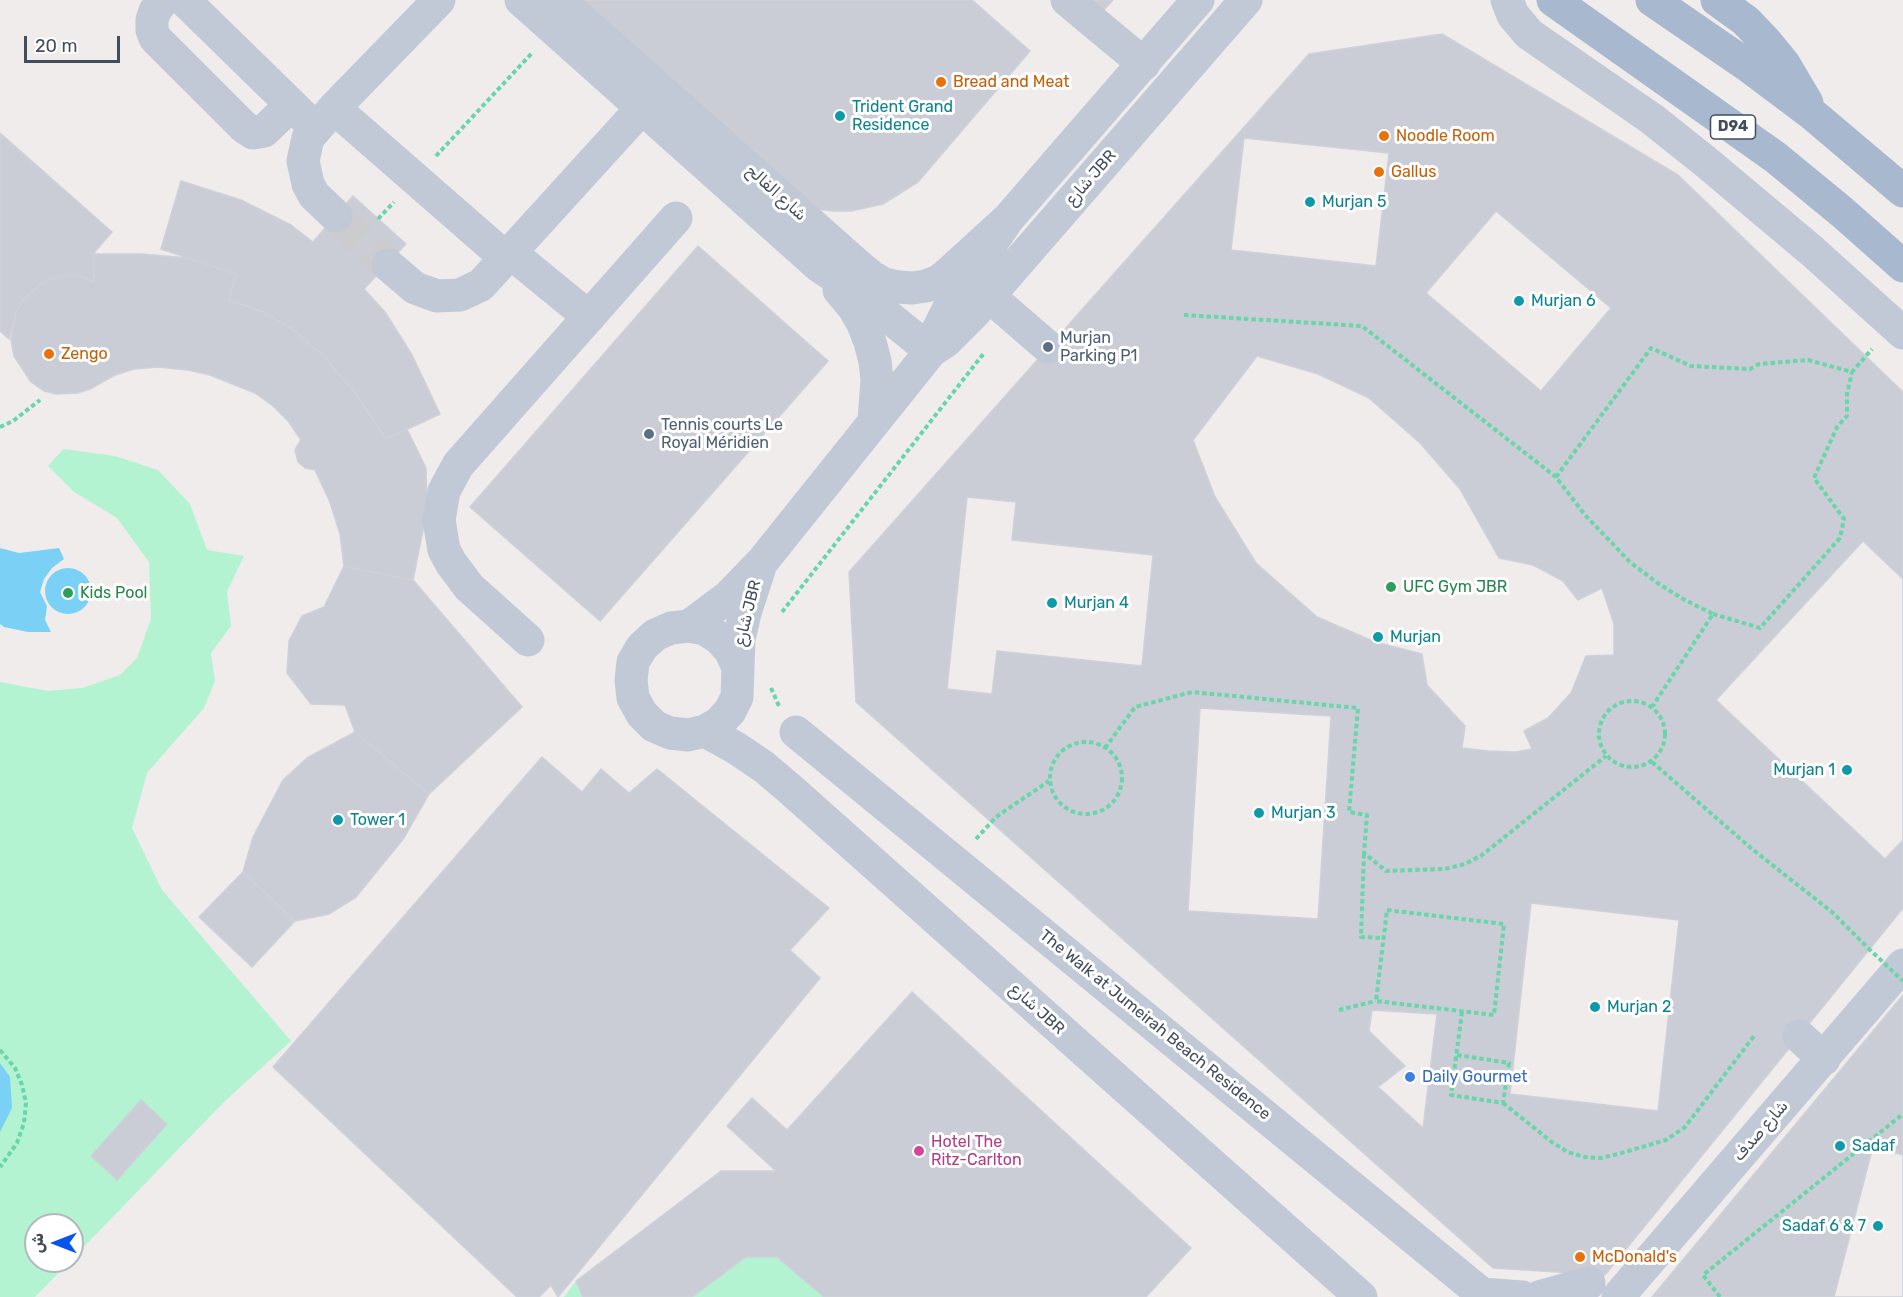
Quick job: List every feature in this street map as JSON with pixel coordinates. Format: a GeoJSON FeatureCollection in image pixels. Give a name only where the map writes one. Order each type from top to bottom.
{"type":"FeatureCollection","features":[{"type":"Feature","properties":{"kind":"main road","name":"D94"},"geometry":{"type":"LineString","coordinates":[[1553,0],[1775,157],[1903,266]]}},
{"type":"Feature","properties":{"kind":"main road"},"geometry":{"type":"LineString","coordinates":[[1652,0],[1743,62],[1811,113],[1903,191]]}},
{"type":"Feature","properties":{"kind":"main road"},"geometry":{"type":"LineString","coordinates":[[1717,0],[1746,21],[1784,63],[1811,113]]}},
{"type":"Feature","properties":{"kind":"street"},"geometry":{"type":"LineString","coordinates":[[163,0],[152,20],[152,30],[160,46],[244,127],[254,133],[264,131],[291,105]]}},
{"type":"Feature","properties":{"kind":"street"},"geometry":{"type":"LineString","coordinates":[[184,0],[291,105],[325,118],[416,179],[509,256],[589,316]]}},
{"type":"Feature","properties":{"kind":"street"},"geometry":{"type":"LineString","coordinates":[[336,216],[314,195],[304,173],[304,149],[308,138],[439,0]]}},
{"type":"Feature","properties":{"kind":"street","name":"شارع الفالح"},"geometry":{"type":"LineString","coordinates":[[521,0],[556,15],[861,268],[884,284],[898,288],[912,288],[939,281],[1008,219]]}},
{"type":"Feature","properties":{"kind":"street"},"geometry":{"type":"LineString","coordinates":[[1067,0],[1144,63]]}},
{"type":"Feature","properties":{"kind":"street","name":"شارع JBR"},"geometry":{"type":"LineString","coordinates":[[931,351],[937,332],[954,298],[1008,219],[1198,0]]}},
{"type":"Feature","properties":{"kind":"street","name":"شارع JBR"},"geometry":{"type":"LineString","coordinates":[[689,626],[728,597],[762,562],[931,351],[961,327],[1000,307],[1246,0]]}},
{"type":"Feature","properties":{"kind":"street"},"geometry":{"type":"LineString","coordinates":[[1507,0],[1513,15],[1529,33],[1652,119],[1706,162],[1812,251],[1903,333]]}},
{"type":"Feature","properties":{"kind":"street","name":"شارع الفالح"},"geometry":{"type":"LineString","coordinates":[[556,15],[642,108],[819,266],[858,292],[931,351]]}},
{"type":"Feature","properties":{"kind":"street"},"geometry":{"type":"LineString","coordinates":[[388,265],[415,288],[437,296],[449,297],[471,291],[481,285],[642,108]]}},
{"type":"Feature","properties":{"kind":"street"},"geometry":{"type":"LineString","coordinates":[[528,640],[459,576],[444,550],[439,520],[440,506],[450,477],[458,465],[676,218]]}},
{"type":"Feature","properties":{"kind":"street"},"geometry":{"type":"LineString","coordinates":[[819,266],[854,308],[870,342],[877,380],[874,422]]}},
{"type":"Feature","properties":{"kind":"street"},"geometry":{"type":"LineString","coordinates":[[1000,307],[1048,347]]}},
{"type":"Feature","properties":{"kind":"street","name":"شارع JBR"},"geometry":{"type":"LineString","coordinates":[[737,665],[730,650],[719,638],[705,630],[689,626],[671,628],[655,635],[642,647],[633,662],[631,680],[633,698],[642,714],[654,726],[670,733],[688,735],[705,731],[719,723],[730,711],[737,697],[739,681],[737,665],[745,613],[762,562]]}},
{"type":"Feature","properties":{"kind":"street","name":"شارع JBR"},"geometry":{"type":"LineString","coordinates":[[705,731],[745,754],[790,789],[1361,1297]]}},
{"type":"Feature","properties":{"kind":"street","name":"The Walk at Jumeirah Beach Residence"},"geometry":{"type":"LineString","coordinates":[[796,732],[1482,1294],[1522,1297]]}},
{"type":"Feature","properties":{"kind":"street","name":"شارع صدف"},"geometry":{"type":"LineString","coordinates":[[1604,1290],[1824,1059],[1903,965]]}},
{"type":"Feature","properties":{"kind":"street"},"geometry":{"type":"LineString","coordinates":[[1799,1036],[1824,1059]]}},
{"type":"Feature","properties":{"kind":"street"},"geometry":{"type":"LineString","coordinates":[[1539,1297],[1604,1290]]}},
{"type":"Feature","properties":{"kind":"path"},"geometry":{"type":"LineString","coordinates":[[416,179],[556,15]]}},
{"type":"Feature","properties":{"kind":"path"},"geometry":{"type":"LineString","coordinates":[[378,219],[388,208]]}},
{"type":"Feature","properties":{"kind":"path"},"geometry":{"type":"LineString","coordinates":[[780,614],[1000,307]]}},
{"type":"Feature","properties":{"kind":"path"},"geometry":{"type":"LineString","coordinates":[[1184,315],[1362,326],[1556,477],[1585,515],[1630,562],[1674,593],[1713,614],[1760,628],[1840,538],[1844,519],[1814,478],[1838,427],[1847,416],[1847,394],[1852,372],[1866,356]]}},
{"type":"Feature","properties":{"kind":"path"},"geometry":{"type":"LineString","coordinates":[[1556,477],[1651,348],[1691,366],[1750,369],[1759,364],[1808,360],[1852,372]]}},
{"type":"Feature","properties":{"kind":"path"},"geometry":{"type":"LineString","coordinates":[[0,427],[27,411],[40,400]]}},
{"type":"Feature","properties":{"kind":"path"},"geometry":{"type":"LineString","coordinates":[[1652,707],[1713,614]]}},
{"type":"Feature","properties":{"kind":"path"},"geometry":{"type":"LineString","coordinates":[[770,680],[781,711],[796,732]]}},
{"type":"Feature","properties":{"kind":"path"},"geometry":{"type":"LineString","coordinates":[[1106,748],[1135,707],[1192,692],[1358,708],[1349,812],[1367,815],[1361,937],[1384,938]]}},
{"type":"Feature","properties":{"kind":"path"},"geometry":{"type":"LineString","coordinates":[[1634,701],[1652,707],[1659,715],[1666,734],[1664,745],[1652,762],[1633,768],[1614,763],[1606,756],[1601,748],[1599,728],[1607,711],[1615,705],[1634,701]]}},
{"type":"Feature","properties":{"kind":"path"},"geometry":{"type":"LineString","coordinates":[[1089,742],[1111,752],[1119,762],[1122,774],[1121,787],[1116,798],[1108,807],[1098,812],[1076,813],[1066,808],[1052,792],[1050,780],[1051,768],[1066,748],[1077,743],[1089,742]]}},
{"type":"Feature","properties":{"kind":"path"},"geometry":{"type":"LineString","coordinates":[[1364,853],[1386,871],[1445,869],[1465,864],[1482,855],[1606,756]]}},
{"type":"Feature","properties":{"kind":"path"},"geometry":{"type":"LineString","coordinates":[[1652,762],[1752,849],[1832,912],[1903,981]]}},
{"type":"Feature","properties":{"kind":"path"},"geometry":{"type":"LineString","coordinates":[[996,817],[1050,780]]}},
{"type":"Feature","properties":{"kind":"path"},"geometry":{"type":"LineString","coordinates":[[1339,1010],[1376,1001],[1494,1015],[1504,924],[1387,910],[1376,1001]]}},
{"type":"Feature","properties":{"kind":"path"},"geometry":{"type":"LineString","coordinates":[[1462,1012],[1451,1095],[1503,1103],[1553,1143],[1568,1152],[1584,1157],[1601,1158],[1666,1140],[1685,1127],[1754,1036]]}},
{"type":"Feature","properties":{"kind":"path"},"geometry":{"type":"LineString","coordinates":[[0,1050],[15,1068],[26,1103],[24,1123],[17,1143],[0,1167]]}},
{"type":"Feature","properties":{"kind":"path"},"geometry":{"type":"LineString","coordinates":[[1457,1055],[1509,1063],[1503,1103]]}},
{"type":"Feature","properties":{"kind":"path"},"geometry":{"type":"LineString","coordinates":[[1720,1297],[1702,1275],[1903,1114]]}},
{"type":"Feature","properties":{"kind":"green space"},"geometry":{"type":"Polygon","coordinates":[[[63,449],[115,456],[158,470],[190,504],[207,550],[244,556],[227,592],[231,626],[211,653],[215,681],[204,708],[147,773],[132,828],[162,890],[291,1041],[225,1101],[84,1247],[84,1213],[24,1213],[24,1273],[58,1273],[35,1297],[0,1297],[0,682],[48,691],[82,688],[120,675],[137,658],[151,619],[149,562],[117,518],[73,491],[48,466],[63,449]]]}},
{"type":"Feature","properties":{"kind":"green space"},"geometry":{"type":"Polygon","coordinates":[[[746,1257],[777,1257],[824,1297],[692,1297],[746,1257]]]}},
{"type":"Feature","properties":{"kind":"green space"},"geometry":{"type":"Polygon","coordinates":[[[576,1281],[583,1297],[564,1297],[576,1281]]]}},
{"type":"Feature","properties":{"kind":"water"},"geometry":{"type":"Polygon","coordinates":[[[0,548],[19,553],[59,548],[64,559],[52,568],[44,579],[40,592],[47,606],[45,620],[51,632],[28,632],[0,624],[0,548]]]}},
{"type":"Feature","properties":{"kind":"water","name":"Kids Pool"},"geometry":{"type":"Polygon","coordinates":[[[73,568],[85,574],[90,582],[90,600],[85,608],[77,613],[63,614],[51,608],[46,600],[45,586],[51,574],[59,569],[73,568]]]}},
{"type":"Feature","properties":{"kind":"water"},"geometry":{"type":"Polygon","coordinates":[[[0,1063],[10,1077],[12,1108],[0,1132],[0,1063]]]}},
{"type":"Feature","properties":{"kind":"building","name":"Trident Grand Residence"},"geometry":{"type":"Polygon","coordinates":[[[575,0],[972,0],[1030,51],[918,182],[883,204],[851,211],[833,211],[810,208],[575,0]]]}},
{"type":"Feature","properties":{"kind":"building"},"geometry":{"type":"Polygon","coordinates":[[[1089,0],[1113,0],[1102,12],[1089,0]]]}},
{"type":"Feature","properties":{"kind":"building","name":"Murjan"},"geometry":{"type":"Polygon","coordinates":[[[1442,34],[1678,175],[1903,392],[1903,908],[1605,1275],[1493,1268],[856,702],[849,572],[1309,54],[1442,34]]]}},
{"type":"Feature","properties":{"kind":"building"},"geometry":{"type":"Polygon","coordinates":[[[0,133],[112,232],[93,254],[94,282],[76,274],[52,278],[39,285],[23,300],[16,313],[9,339],[0,331],[0,133]]]}},
{"type":"Feature","properties":{"kind":"building","name":"Murjan 5"},"geometry":{"type":"Polygon","coordinates":[[[1244,138],[1389,153],[1376,266],[1231,250],[1244,138]]]}},
{"type":"Feature","properties":{"kind":"building"},"geometry":{"type":"Polygon","coordinates":[[[181,181],[241,200],[291,225],[313,242],[353,196],[406,244],[364,289],[385,312],[412,355],[440,414],[386,439],[357,396],[323,355],[294,330],[263,312],[229,300],[236,274],[161,249],[181,181]]]}},
{"type":"Feature","properties":{"kind":"building","name":"Murjan 6"},"geometry":{"type":"Polygon","coordinates":[[[1496,211],[1611,308],[1541,391],[1426,293],[1496,211]]]}},
{"type":"Feature","properties":{"kind":"building","name":"Tennis courts Le Royal Méridien"},"geometry":{"type":"Polygon","coordinates":[[[698,246],[828,361],[600,621],[470,507],[698,246]]]}},
{"type":"Feature","properties":{"kind":"building"},"geometry":{"type":"Polygon","coordinates":[[[93,254],[141,254],[188,258],[236,274],[229,300],[263,312],[294,330],[323,355],[357,396],[386,439],[407,429],[426,468],[427,510],[413,580],[344,566],[340,534],[330,502],[315,470],[305,468],[298,462],[295,450],[301,440],[289,422],[255,393],[210,375],[158,367],[134,369],[115,375],[78,393],[56,394],[44,391],[31,382],[14,356],[11,340],[16,313],[23,300],[32,291],[52,278],[76,274],[94,282],[93,254]]]}},
{"type":"Feature","properties":{"kind":"building"},"geometry":{"type":"Polygon","coordinates":[[[1257,356],[1318,374],[1369,398],[1420,443],[1460,489],[1499,558],[1533,565],[1563,581],[1578,600],[1602,588],[1614,624],[1614,655],[1586,656],[1571,693],[1548,718],[1524,731],[1532,749],[1516,752],[1462,748],[1465,726],[1427,685],[1422,654],[1375,642],[1317,617],[1256,563],[1215,497],[1193,440],[1257,356]]]}},
{"type":"Feature","properties":{"kind":"building","name":"Murjan 4"},"geometry":{"type":"Polygon","coordinates":[[[967,497],[1016,502],[1012,540],[1153,555],[1142,666],[997,651],[992,694],[947,689],[967,497]]]}},
{"type":"Feature","properties":{"kind":"building","name":"Murjan 1"},"geometry":{"type":"Polygon","coordinates":[[[1863,541],[1903,579],[1903,840],[1885,859],[1716,700],[1863,541]]]}},
{"type":"Feature","properties":{"kind":"building"},"geometry":{"type":"Polygon","coordinates":[[[344,566],[413,580],[522,707],[429,794],[355,732],[345,705],[311,704],[287,673],[289,641],[302,616],[324,607],[344,566]]]}},
{"type":"Feature","properties":{"kind":"building","name":"Murjan 3"},"geometry":{"type":"Polygon","coordinates":[[[1200,708],[1331,716],[1318,919],[1188,911],[1200,708]]]}},
{"type":"Feature","properties":{"kind":"building","name":"Tower 1"},"geometry":{"type":"Polygon","coordinates":[[[355,732],[429,794],[404,838],[356,897],[329,914],[295,921],[243,872],[253,837],[283,780],[307,758],[355,732]]]}},
{"type":"Feature","properties":{"kind":"building"},"geometry":{"type":"Polygon","coordinates":[[[542,757],[582,792],[601,769],[629,793],[657,769],[829,908],[790,950],[820,978],[558,1297],[551,1285],[539,1297],[517,1297],[273,1067],[542,757]]]}},
{"type":"Feature","properties":{"kind":"building"},"geometry":{"type":"Polygon","coordinates":[[[243,872],[295,921],[252,967],[199,917],[243,872]]]}},
{"type":"Feature","properties":{"kind":"building","name":"Murjan 2"},"geometry":{"type":"Polygon","coordinates":[[[1531,903],[1679,920],[1658,1111],[1510,1094],[1531,903]]]}},
{"type":"Feature","properties":{"kind":"building","name":"Hotel The Ritz-Carlton"},"geometry":{"type":"Polygon","coordinates":[[[912,992],[1191,1248],[1146,1297],[824,1297],[777,1257],[746,1257],[692,1297],[583,1297],[576,1281],[721,1171],[776,1171],[727,1126],[752,1098],[787,1130],[912,992]]]}},
{"type":"Feature","properties":{"kind":"building","name":"Sadaf"},"geometry":{"type":"Polygon","coordinates":[[[1903,995],[1903,1297],[1652,1297],[1903,995]]]}},
{"type":"Feature","properties":{"kind":"building","name":"Daily Gourmet"},"geometry":{"type":"Polygon","coordinates":[[[1372,1010],[1437,1014],[1423,1128],[1378,1087],[1405,1066],[1369,1031],[1372,1010]]]}},
{"type":"Feature","properties":{"kind":"building"},"geometry":{"type":"Polygon","coordinates":[[[141,1100],[167,1124],[117,1180],[91,1156],[141,1100]]]}},
{"type":"Feature","properties":{"kind":"building","name":"Sadaf 6 & 7"},"geometry":{"type":"Polygon","coordinates":[[[1873,1146],[1903,1155],[1903,1297],[1834,1297],[1873,1146]]]}},
{"type":"Feature","properties":{"kind":"tunnel"},"geometry":{"type":"LineString","coordinates":[[336,216],[388,265]]}},
{"type":"Feature","properties":{"kind":"place","name":"Bread and Meat"},"geometry":{"type":"Point","coordinates":[941,82]}},
{"type":"Feature","properties":{"kind":"place","name":"Trident Grand Residence"},"geometry":{"type":"Point","coordinates":[840,116]}},
{"type":"Feature","properties":{"kind":"place","name":"Noodle Room"},"geometry":{"type":"Point","coordinates":[1384,136]}},
{"type":"Feature","properties":{"kind":"place","name":"Gallus"},"geometry":{"type":"Point","coordinates":[1379,172]}},
{"type":"Feature","properties":{"kind":"place","name":"Murjan 5"},"geometry":{"type":"Point","coordinates":[1310,202]}},
{"type":"Feature","properties":{"kind":"place","name":"Murjan 6"},"geometry":{"type":"Point","coordinates":[1519,301]}},
{"type":"Feature","properties":{"kind":"place","name":"Murjan Parking P1"},"geometry":{"type":"Point","coordinates":[1048,347]}},
{"type":"Feature","properties":{"kind":"place","name":"Zengo"},"geometry":{"type":"Point","coordinates":[49,354]}},
{"type":"Feature","properties":{"kind":"place","name":"Tennis courts Le Royal Méridien"},"geometry":{"type":"Point","coordinates":[649,434]}},
{"type":"Feature","properties":{"kind":"place","name":"UFC Gym JBR"},"geometry":{"type":"Point","coordinates":[1391,587]}},
{"type":"Feature","properties":{"kind":"place","name":"Kids Pool"},"geometry":{"type":"Point","coordinates":[68,593]}},
{"type":"Feature","properties":{"kind":"place","name":"Murjan 4"},"geometry":{"type":"Point","coordinates":[1052,603]}},
{"type":"Feature","properties":{"kind":"place","name":"Murjan"},"geometry":{"type":"Point","coordinates":[1378,637]}},
{"type":"Feature","properties":{"kind":"place","name":"Murjan 1"},"geometry":{"type":"Point","coordinates":[1847,770]}},
{"type":"Feature","properties":{"kind":"place","name":"Murjan 3"},"geometry":{"type":"Point","coordinates":[1259,813]}},
{"type":"Feature","properties":{"kind":"place","name":"Tower 1"},"geometry":{"type":"Point","coordinates":[338,820]}},
{"type":"Feature","properties":{"kind":"place","name":"Murjan 2"},"geometry":{"type":"Point","coordinates":[1595,1007]}},
{"type":"Feature","properties":{"kind":"place","name":"Daily Gourmet"},"geometry":{"type":"Point","coordinates":[1410,1077]}},
{"type":"Feature","properties":{"kind":"place","name":"Sadaf"},"geometry":{"type":"Point","coordinates":[1840,1146]}},
{"type":"Feature","properties":{"kind":"place","name":"Hotel The Ritz-Carlton"},"geometry":{"type":"Point","coordinates":[919,1151]}},
{"type":"Feature","properties":{"kind":"place","name":"Sadaf 6 & 7"},"geometry":{"type":"Point","coordinates":[1878,1226]}},
{"type":"Feature","properties":{"kind":"place","name":"McDonald's"},"geometry":{"type":"Point","coordinates":[1580,1257]}}]}
